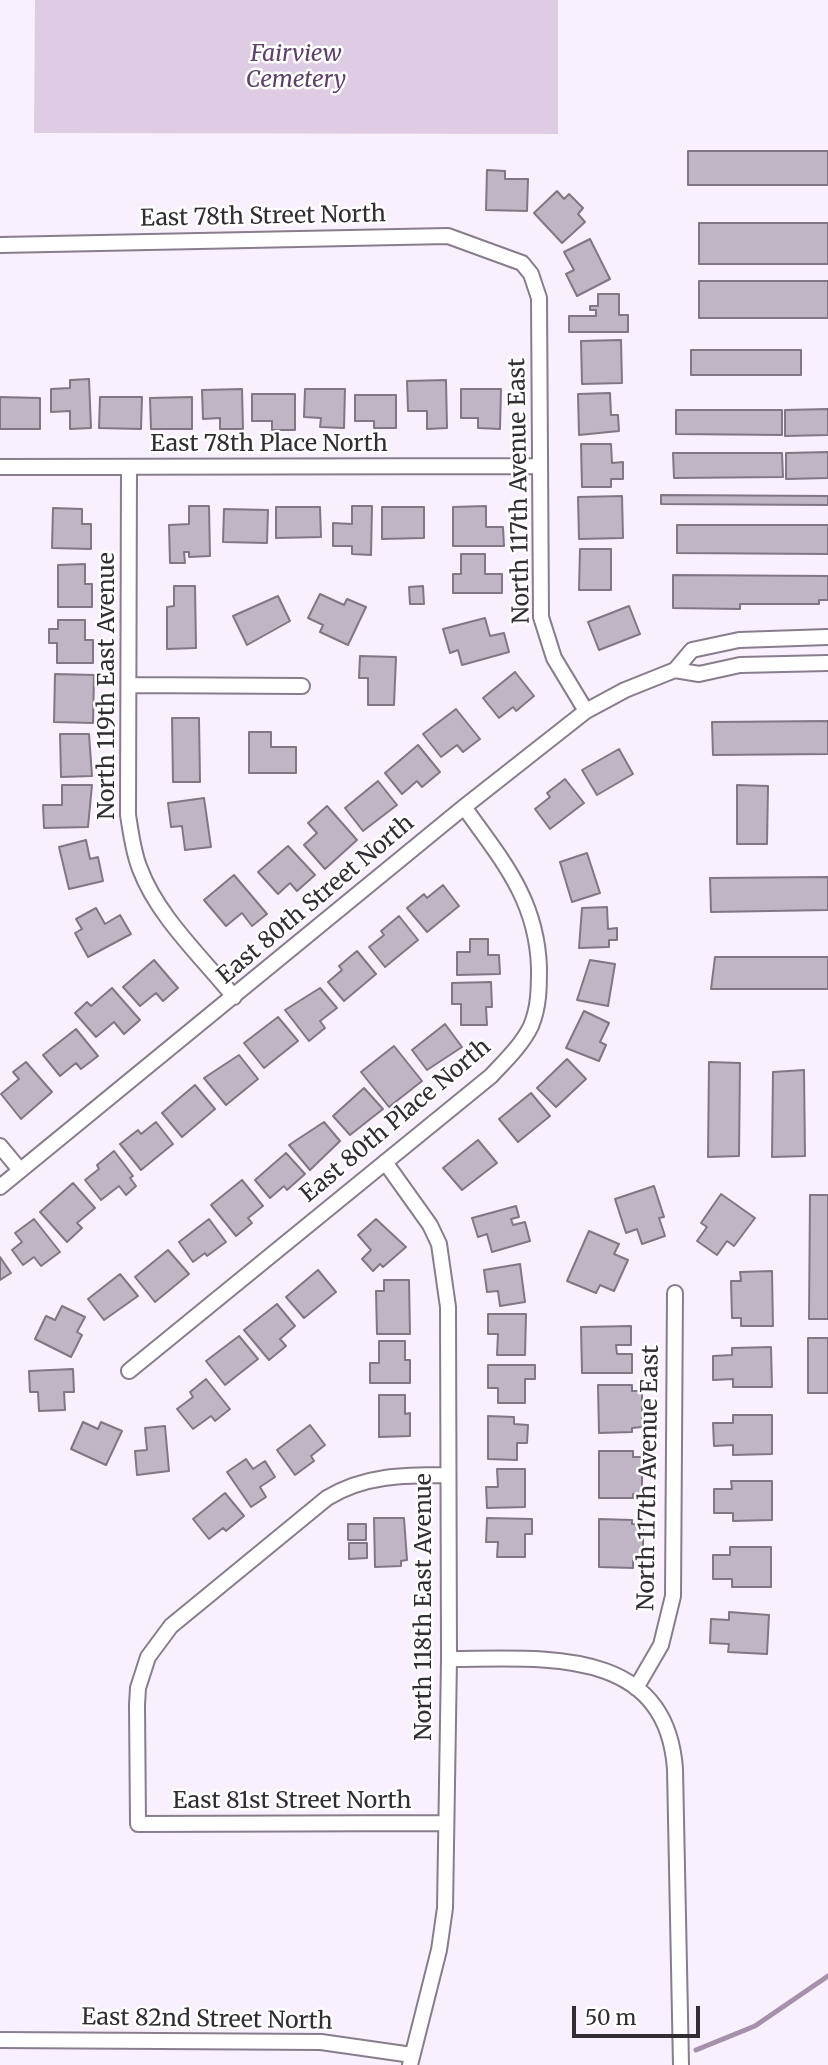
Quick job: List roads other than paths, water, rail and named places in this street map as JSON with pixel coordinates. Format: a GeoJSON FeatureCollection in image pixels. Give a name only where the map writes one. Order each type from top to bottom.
{"type":"FeatureCollection","features":[{"type":"Feature","properties":{"kind":"street","name":"East 78th Street North"},"geometry":{"type":"LineString","coordinates":[[0,245],[448,236],[522,263]]}},
{"type":"Feature","properties":{"kind":"street","name":"North 117th Avenue East"},"geometry":{"type":"LineString","coordinates":[[522,263],[531,274],[539,298],[541,617],[554,658],[586,711]]}},
{"type":"Feature","properties":{"kind":"street","name":"East 78th Place North"},"geometry":{"type":"LineString","coordinates":[[0,467],[539,466]]}},
{"type":"Feature","properties":{"kind":"street","name":"North 119th East Avenue"},"geometry":{"type":"LineString","coordinates":[[129,467],[128,815],[139,868],[159,906],[234,997]]}},
{"type":"Feature","properties":{"kind":"street","name":"East 80th Street North"},"geometry":{"type":"LineString","coordinates":[[0,1187],[464,807],[586,711],[625,690],[675,670],[692,650],[738,640],[828,637]]}},
{"type":"Feature","properties":{"kind":"street","name":"East 80th Street North"},"geometry":{"type":"LineString","coordinates":[[675,670],[699,674],[740,665],[828,663]]}},
{"type":"Feature","properties":{"kind":"street"},"geometry":{"type":"LineString","coordinates":[[130,685],[302,686]]}},
{"type":"Feature","properties":{"kind":"street","name":"East 80th Place North"},"geometry":{"type":"LineString","coordinates":[[130,1371],[491,1076],[530,1028],[537,1007],[538,942],[527,902],[464,807]]}},
{"type":"Feature","properties":{"kind":"street"},"geometry":{"type":"LineString","coordinates":[[0,1146],[20,1170]]}},
{"type":"Feature","properties":{"kind":"street","name":"North 118th East Avenue"},"geometry":{"type":"LineString","coordinates":[[385,1162],[430,1225],[444,1264],[448,1307],[449,1659],[445,1908],[439,1950],[411,2060]]}},
{"type":"Feature","properties":{"kind":"street","name":"North 117th Avenue East"},"geometry":{"type":"LineString","coordinates":[[636,1688],[661,1645],[673,1595],[675,1293]]}},
{"type":"Feature","properties":{"kind":"street","name":"East 81st Street North"},"geometry":{"type":"LineString","coordinates":[[446,1823],[138,1824],[138,1688],[148,1657],[170,1626],[342,1489],[381,1477],[447,1475]]}},
{"type":"Feature","properties":{"kind":"street"},"geometry":{"type":"LineString","coordinates":[[449,1659],[564,1660],[598,1666],[636,1688],[655,1708],[673,1744],[681,2065]]}},
{"type":"Feature","properties":{"kind":"street","name":"East 82nd Street North"},"geometry":{"type":"LineString","coordinates":[[0,2040],[321,2042],[411,2060]]}},
{"type":"Feature","properties":{"kind":"waterway"},"geometry":{"type":"LineString","coordinates":[[696,2050],[755,2026],[828,1976]]}},
{"type":"Feature","properties":{"kind":"park label","name":"Fairview Cemetery"},"geometry":{"type":"Point","coordinates":[296,67]}}]}
